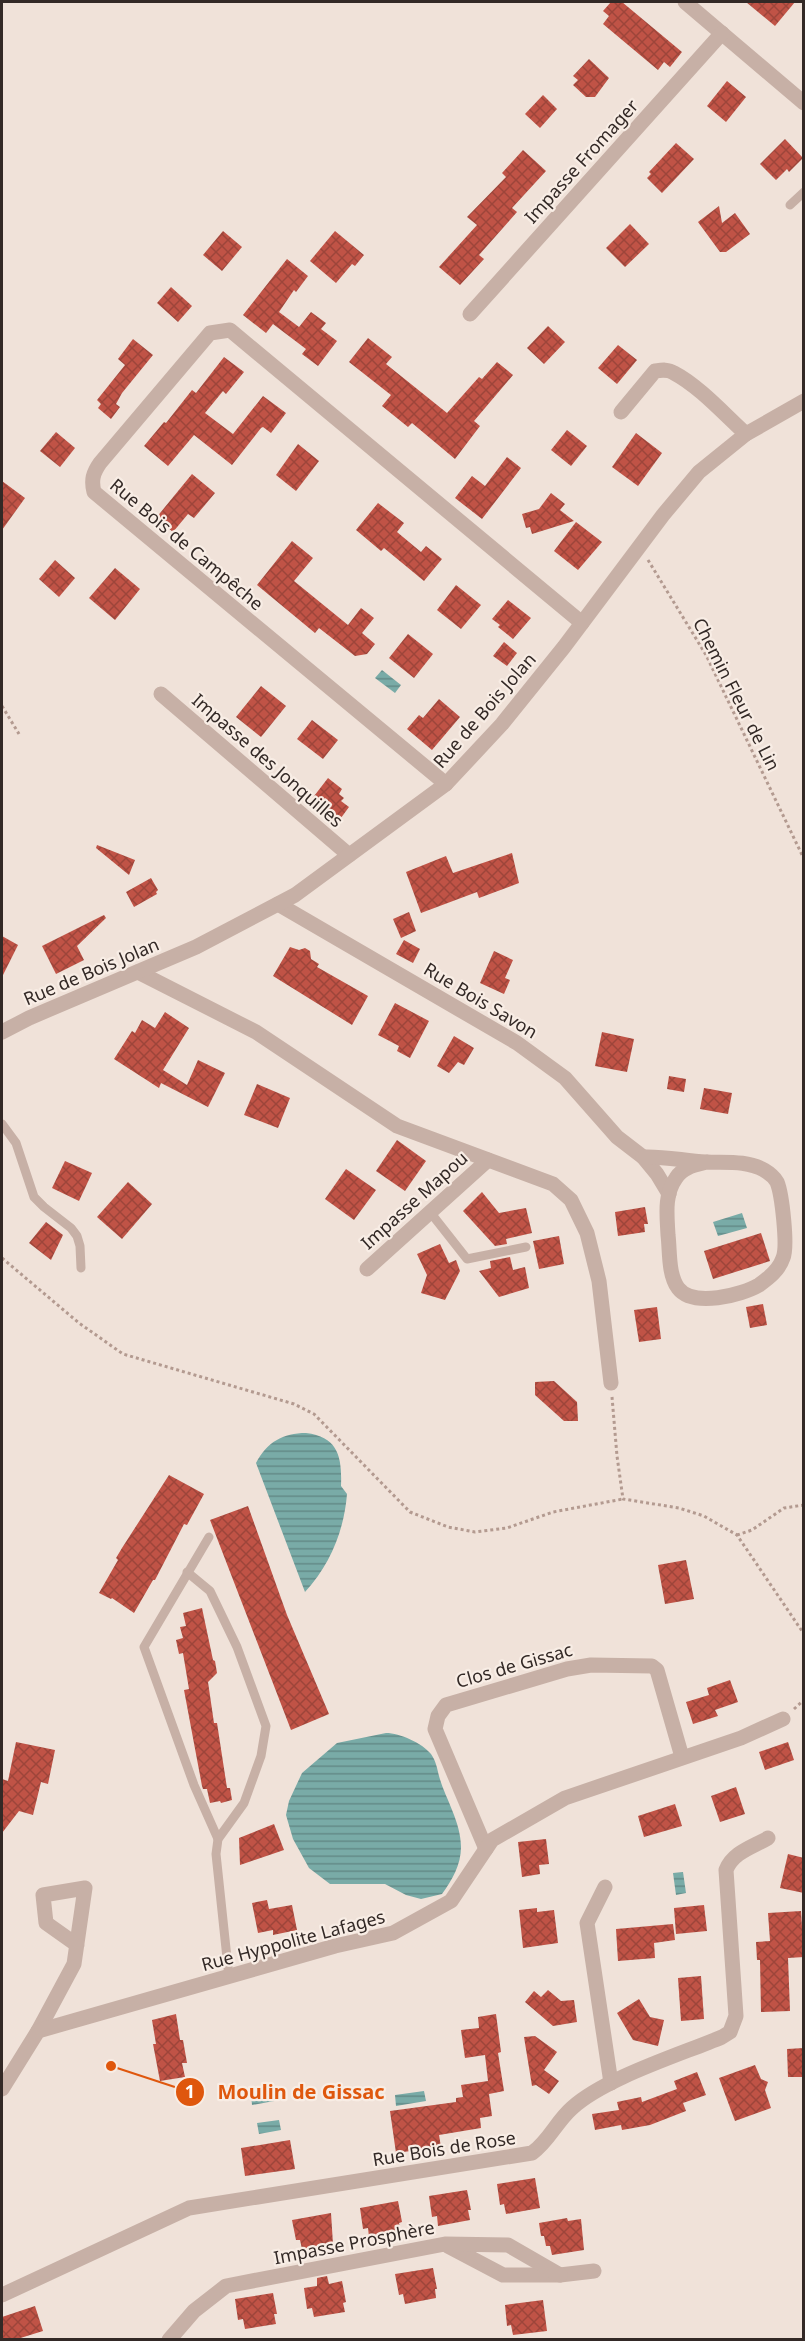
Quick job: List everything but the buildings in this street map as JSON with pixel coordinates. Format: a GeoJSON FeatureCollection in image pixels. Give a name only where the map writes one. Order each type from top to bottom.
{"type":"FeatureCollection","features":[{"type":"Feature","properties":{"kind":"street"},"geometry":{"type":"LineString","coordinates":[[685,2],[804,103]]}},
{"type":"Feature","properties":{"kind":"street","name":"Impasse Fromager"},"geometry":{"type":"LineString","coordinates":[[470,314],[722,33]]}},
{"type":"Feature","properties":{"kind":"street","name":"Rue Bois de Campêche"},"geometry":{"type":"LineString","coordinates":[[446,784],[94,492],[92,483],[94,472],[100,463],[210,333],[230,330],[582,623]]}},
{"type":"Feature","properties":{"kind":"street"},"geometry":{"type":"LineString","coordinates":[[621,412],[655,371],[663,370],[672,372],[690,385],[747,434]]}},
{"type":"Feature","properties":{"kind":"street","name":"Rue de Bois Jolan"},"geometry":{"type":"LineString","coordinates":[[2,1032],[29,1018],[196,947],[295,895],[446,784],[502,724],[699,472],[747,434],[804,400]]}},
{"type":"Feature","properties":{"kind":"street","name":"Impasse des Jonquilles"},"geometry":{"type":"LineString","coordinates":[[161,694],[349,855]]}},
{"type":"Feature","properties":{"kind":"street","name":"Rue Bois Savon"},"geometry":{"type":"LineString","coordinates":[[278,904],[517,1043],[565,1078],[617,1137],[643,1157],[669,1194]]}},
{"type":"Feature","properties":{"kind":"street"},"geometry":{"type":"LineString","coordinates":[[138,972],[256,1032],[397,1126],[553,1184],[571,1200],[587,1233],[599,1281],[611,1383]]}},
{"type":"Feature","properties":{"kind":"street"},"geometry":{"type":"LineString","coordinates":[[643,1157],[736,1162],[762,1168],[778,1184],[785,1227],[784,1257],[777,1269],[766,1280],[750,1290],[728,1296],[694,1298],[678,1288],[672,1275],[666,1207],[675,1178],[688,1167],[707,1162]]}},
{"type":"Feature","properties":{"kind":"street","name":"Impasse Mapou"},"geometry":{"type":"LineString","coordinates":[[367,1269],[488,1160]]}},
{"type":"Feature","properties":{"kind":"street","name":"Clos de Gissac"},"geometry":{"type":"LineString","coordinates":[[486,1849],[435,1730],[438,1716],[446,1705],[567,1669],[591,1665],[652,1666],[657,1670],[682,1757]]}},
{"type":"Feature","properties":{"kind":"street","name":"Rue Hyppolite Lafages"},"geometry":{"type":"LineString","coordinates":[[38,2031],[335,1946],[393,1934],[451,1901],[492,1840],[565,1798],[741,1738],[783,1719]]}},
{"type":"Feature","properties":{"kind":"street","name":"Rue Bois de Rose"},"geometry":{"type":"LineString","coordinates":[[2,2295],[189,2208],[532,2153],[542,2146],[571,2108],[611,2083],[730,2032],[736,2016],[726,1870],[729,1863],[742,1851],[768,1838]]}},
{"type":"Feature","properties":{"kind":"street"},"geometry":{"type":"LineString","coordinates":[[605,1887],[587,1923],[611,2083]]}},
{"type":"Feature","properties":{"kind":"street"},"geometry":{"type":"LineString","coordinates":[[2,2089],[38,2031],[74,1964],[76,1945]]}},
{"type":"Feature","properties":{"kind":"street"},"geometry":{"type":"LineString","coordinates":[[445,2244],[502,2275],[560,2275],[594,2271]]}},
{"type":"Feature","properties":{"kind":"street","name":"Impasse Prosphère"},"geometry":{"type":"LineString","coordinates":[[169,2340],[194,2311],[226,2286],[445,2244],[508,2245],[560,2275]]}},
{"type":"Feature","properties":{"kind":"lane"},"geometry":{"type":"LineString","coordinates":[[790,205],[804,192]]}},
{"type":"Feature","properties":{"kind":"lane"},"geometry":{"type":"LineString","coordinates":[[2,1124],[16,1143],[34,1197],[71,1228],[77,1236],[81,1268]]}},
{"type":"Feature","properties":{"kind":"lane"},"geometry":{"type":"LineString","coordinates":[[430,1212],[467,1259],[526,1247]]}},
{"type":"Feature","properties":{"kind":"lane"},"geometry":{"type":"LineString","coordinates":[[209,1537],[144,1647],[194,1785],[218,1839]]}},
{"type":"Feature","properties":{"kind":"lane"},"geometry":{"type":"LineString","coordinates":[[187,1572],[210,1591],[237,1647],[266,1725],[261,1756],[244,1803],[218,1839],[216,1854],[229,1977]]}},
{"type":"Feature","properties":{"kind":"path","name":"Chemin Fleur de Lin"},"geometry":{"type":"LineString","coordinates":[[639,546],[706,655],[804,859]]}},
{"type":"Feature","properties":{"kind":"path"},"geometry":{"type":"LineString","coordinates":[[2,706],[20,734]]}},
{"type":"Feature","properties":{"kind":"path"},"geometry":{"type":"LineString","coordinates":[[2,1258],[79,1323],[123,1354],[294,1404],[314,1414],[410,1512],[448,1527],[475,1532],[507,1528],[554,1512],[623,1499],[679,1508],[704,1516],[737,1535],[804,1634]]}},
{"type":"Feature","properties":{"kind":"path"},"geometry":{"type":"LineString","coordinates":[[611,1383],[623,1499]]}},
{"type":"Feature","properties":{"kind":"path"},"geometry":{"type":"LineString","coordinates":[[737,1535],[752,1530],[784,1508],[804,1506]]}},
{"type":"Feature","properties":{"kind":"water"},"geometry":{"type":"Polygon","coordinates":[[[382,670],[401,685],[395,693],[375,678],[382,670]]]}},
{"type":"Feature","properties":{"kind":"water"},"geometry":{"type":"Polygon","coordinates":[[[742,1213],[747,1228],[718,1236],[713,1222],[742,1213]]]}},
{"type":"Feature","properties":{"kind":"water"},"geometry":{"type":"Polygon","coordinates":[[[298,1433],[317,1435],[332,1444],[341,1466],[341,1486],[347,1494],[343,1521],[334,1547],[322,1570],[305,1592],[256,1463],[265,1449],[276,1440],[298,1433]]]}},
{"type":"Feature","properties":{"kind":"water"},"geometry":{"type":"Polygon","coordinates":[[[386,1733],[410,1739],[431,1754],[456,1819],[461,1847],[458,1866],[442,1894],[421,1899],[406,1895],[385,1884],[330,1884],[309,1868],[293,1839],[286,1815],[289,1801],[302,1773],[337,1743],[386,1733]]]}},
{"type":"Feature","properties":{"kind":"water"},"geometry":{"type":"Polygon","coordinates":[[[683,1872],[686,1893],[676,1895],[673,1873],[683,1872]]]}},
{"type":"Feature","properties":{"kind":"water"},"geometry":{"type":"Polygon","coordinates":[[[272,2091],[274,2101],[252,2105],[251,2094],[272,2091]]]}},
{"type":"Feature","properties":{"kind":"water"},"geometry":{"type":"Polygon","coordinates":[[[424,2091],[426,2101],[396,2106],[395,2095],[424,2091]]]}},
{"type":"Feature","properties":{"kind":"water"},"geometry":{"type":"Polygon","coordinates":[[[279,2120],[281,2130],[259,2134],[257,2123],[279,2120]]]}},
{"type":"Feature","properties":{"kind":"place","name":"Moulin de Gissac"},"geometry":{"type":"Point","coordinates":[111,2066]}}]}
